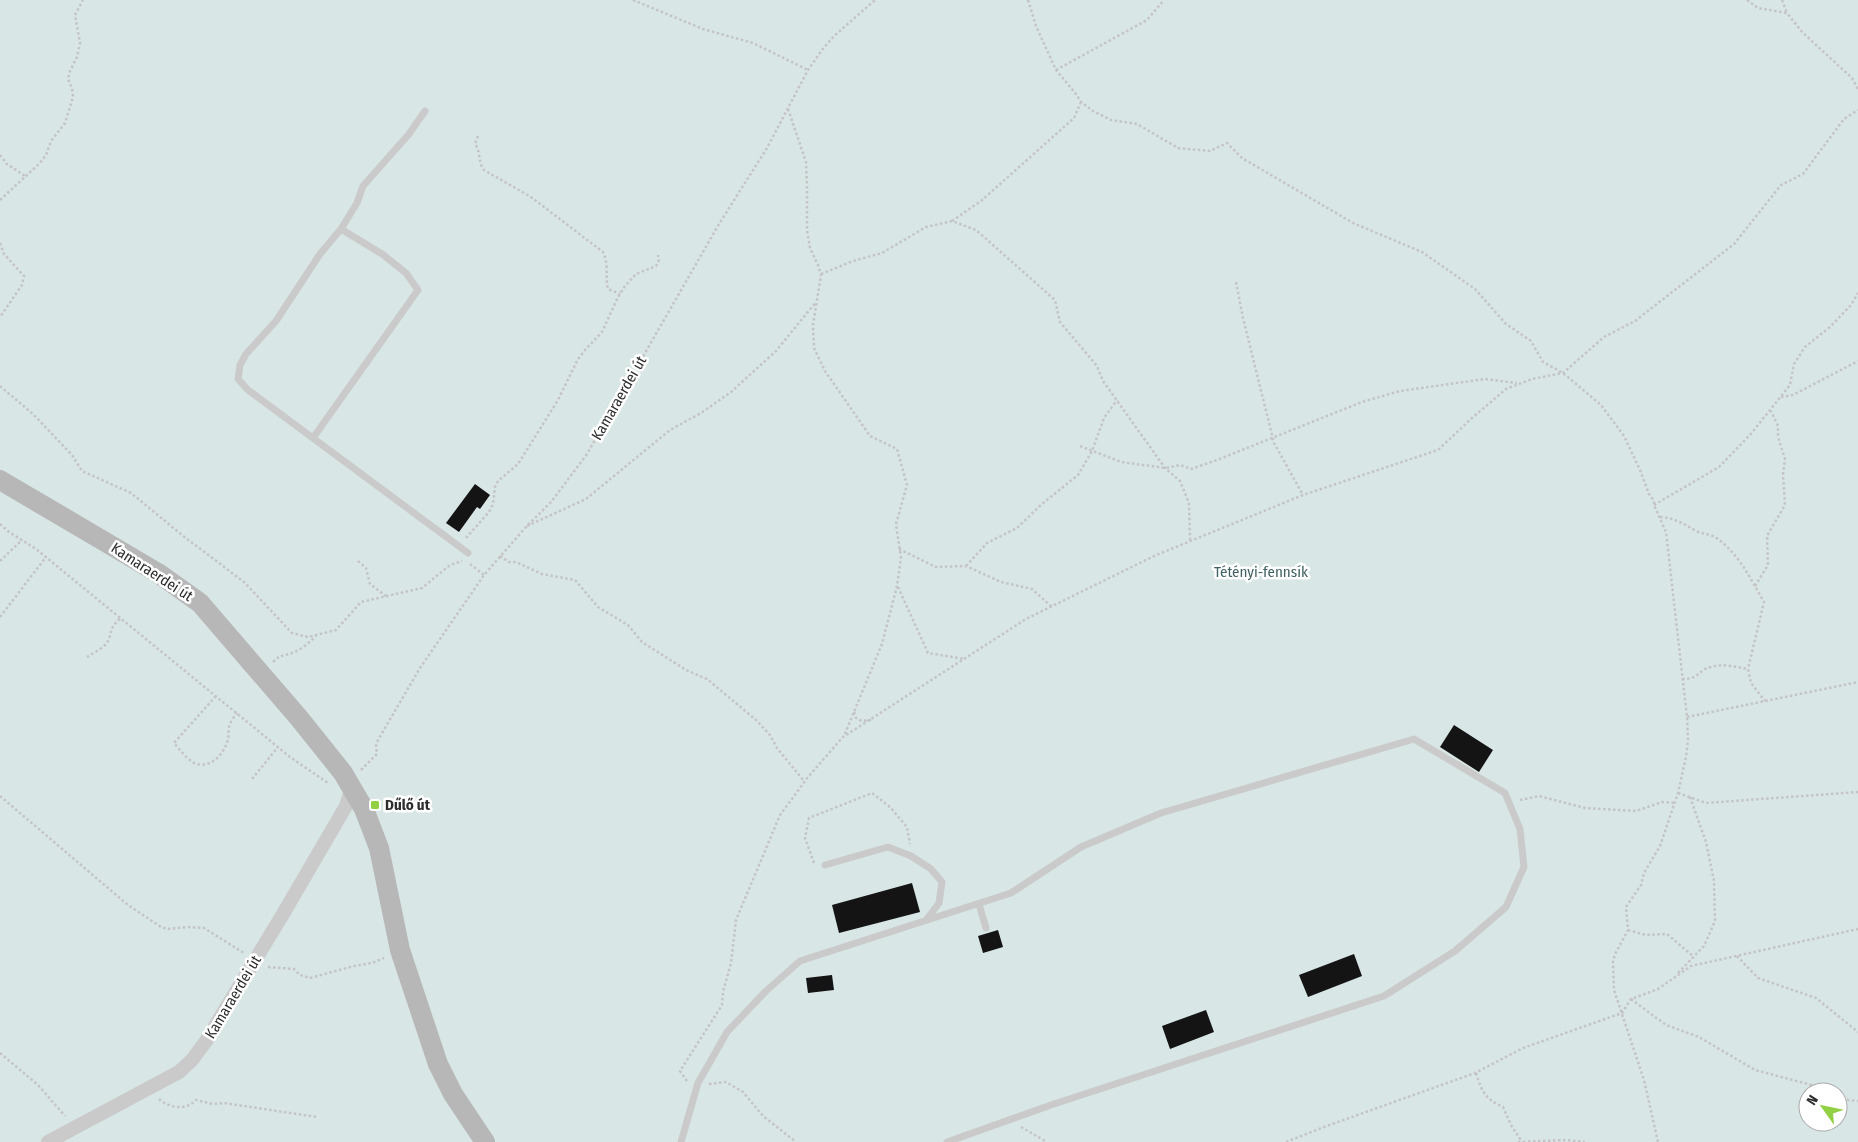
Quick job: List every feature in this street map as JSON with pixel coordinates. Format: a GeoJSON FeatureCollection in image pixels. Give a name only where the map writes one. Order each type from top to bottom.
{"type":"FeatureCollection","features":[{"type":"Feature","properties":{"kind":"street","name":"Kamaraerdei út"},"geometry":{"type":"LineString","coordinates":[[0,480],[158,573],[200,603],[299,718],[343,773],[364,809],[379,848],[400,950],[438,1064],[453,1094],[485,1142]]}},
{"type":"Feature","properties":{"kind":"street","name":"Kamaraerdei út"},"geometry":{"type":"LineString","coordinates":[[48,1142],[178,1072],[192,1060],[206,1042],[255,961],[346,806],[352,788]]}},
{"type":"Feature","properties":{"kind":"lane"},"geometry":{"type":"LineString","coordinates":[[425,111],[410,134],[363,186],[357,203],[341,229],[320,254],[276,320],[246,354],[240,365],[238,379],[248,390],[465,551]]}},
{"type":"Feature","properties":{"kind":"lane"},"geometry":{"type":"LineString","coordinates":[[313,438],[418,290],[406,273],[382,254],[341,229]]}},
{"type":"Feature","properties":{"kind":"lane"},"geometry":{"type":"LineString","coordinates":[[681,1142],[698,1083],[727,1032],[766,991],[800,961],[1011,893],[1081,847],[1161,813],[1414,739],[1505,793],[1520,829],[1524,867],[1506,907],[1455,951],[1384,996],[947,1142]]}},
{"type":"Feature","properties":{"kind":"lane"},"geometry":{"type":"LineString","coordinates":[[825,866],[888,847],[912,856],[931,869],[942,882],[939,903],[927,920]]}},
{"type":"Feature","properties":{"kind":"lane"},"geometry":{"type":"LineString","coordinates":[[979,904],[986,928]]}},
{"type":"Feature","properties":{"kind":"path"},"geometry":{"type":"LineString","coordinates":[[0,200],[40,163],[51,141],[65,123],[72,106],[72,88],[68,79],[77,57],[80,43],[75,15],[83,0]]}},
{"type":"Feature","properties":{"kind":"path"},"geometry":{"type":"LineString","coordinates":[[633,0],[703,29],[752,42],[808,70]]}},
{"type":"Feature","properties":{"kind":"path","name":"Kamaraerdei út"},"geometry":{"type":"LineString","coordinates":[[352,788],[360,771],[377,754],[376,746],[378,740],[420,668],[484,575],[526,527],[551,502],[587,454],[720,224],[767,148],[808,70],[834,36],[875,0]]}},
{"type":"Feature","properties":{"kind":"path"},"geometry":{"type":"LineString","coordinates":[[1028,0],[1036,26],[1056,70],[1081,102],[1093,111],[1111,120],[1137,124],[1178,148],[1210,151],[1227,143],[1242,158],[1353,224],[1422,252],[1475,289],[1506,324],[1531,340],[1542,362],[1563,373],[1601,405],[1624,436],[1666,532],[1687,717],[1688,740],[1686,757],[1675,803],[1660,846],[1644,873],[1641,885],[1626,907],[1628,930],[1615,954],[1613,962],[1614,990],[1644,1080],[1658,1142]]}},
{"type":"Feature","properties":{"kind":"path"},"geometry":{"type":"LineString","coordinates":[[1056,70],[1147,20],[1164,0]]}},
{"type":"Feature","properties":{"kind":"path"},"geometry":{"type":"LineString","coordinates":[[1748,0],[1758,8],[1787,13]]}},
{"type":"Feature","properties":{"kind":"path"},"geometry":{"type":"LineString","coordinates":[[1782,0],[1787,13],[1802,32],[1852,78],[1858,89]]}},
{"type":"Feature","properties":{"kind":"path"},"geometry":{"type":"LineString","coordinates":[[821,275],[853,261],[882,253],[926,227],[952,221],[981,201],[1074,118],[1081,102]]}},
{"type":"Feature","properties":{"kind":"path"},"geometry":{"type":"LineString","coordinates":[[788,110],[806,162],[807,230],[810,248],[821,275],[813,325],[814,348],[826,371],[870,436],[897,449],[907,485],[896,524],[900,548],[898,586],[882,644],[844,737]]}},
{"type":"Feature","properties":{"kind":"path"},"geometry":{"type":"LineString","coordinates":[[796,1142],[763,1116],[743,1092],[726,1082],[713,1085],[688,1082],[680,1071],[722,1005],[723,992],[731,963],[736,920],[780,815],[805,782],[844,737],[1026,619],[1154,556],[1190,541],[1303,495],[1438,450],[1506,389],[1518,383],[1563,373],[1604,338],[1635,321],[1734,244],[1782,185],[1803,174],[1844,119],[1858,110]]}},
{"type":"Feature","properties":{"kind":"path"},"geometry":{"type":"LineString","coordinates":[[478,136],[475,144],[479,150],[480,166],[531,197],[603,252],[607,262],[606,281],[608,289],[620,294]]}},
{"type":"Feature","properties":{"kind":"path"},"geometry":{"type":"LineString","coordinates":[[0,155],[7,164],[25,176]]}},
{"type":"Feature","properties":{"kind":"path"},"geometry":{"type":"LineString","coordinates":[[952,221],[976,230],[1055,300],[1060,322],[1096,366],[1103,381],[1165,468],[1180,481],[1189,503],[1190,541]]}},
{"type":"Feature","properties":{"kind":"path"},"geometry":{"type":"LineString","coordinates":[[0,243],[4,254],[24,276],[22,285],[0,317]]}},
{"type":"Feature","properties":{"kind":"path"},"geometry":{"type":"LineString","coordinates":[[465,551],[466,539],[489,512],[493,504],[494,487],[498,481],[518,464],[558,400],[578,359],[608,323],[620,294],[636,274],[656,266],[659,260],[658,255]]}},
{"type":"Feature","properties":{"kind":"path"},"geometry":{"type":"LineString","coordinates":[[1236,282],[1273,438],[1303,495]]}},
{"type":"Feature","properties":{"kind":"path"},"geometry":{"type":"LineString","coordinates":[[1654,505],[1718,467],[1750,435],[1790,385],[1794,364],[1806,347],[1830,327],[1851,305],[1858,294]]}},
{"type":"Feature","properties":{"kind":"path"},"geometry":{"type":"LineString","coordinates":[[526,527],[586,499],[670,430],[701,413],[731,392],[776,351],[817,302]]}},
{"type":"Feature","properties":{"kind":"path"},"geometry":{"type":"LineString","coordinates":[[1781,397],[1793,395],[1858,361]]}},
{"type":"Feature","properties":{"kind":"path"},"geometry":{"type":"LineString","coordinates":[[1080,446],[1121,462],[1165,468],[1180,466],[1191,469],[1362,402],[1400,391],[1485,379],[1518,383]]}},
{"type":"Feature","properties":{"kind":"path"},"geometry":{"type":"LineString","coordinates":[[0,386],[34,414],[72,455],[82,471],[131,493],[182,536],[244,582],[292,633],[308,637],[336,630],[361,602],[422,588],[450,565],[468,559],[472,567],[484,575]]}},
{"type":"Feature","properties":{"kind":"path"},"geometry":{"type":"LineString","coordinates":[[966,566],[986,543],[1017,528],[1042,504],[1078,475],[1092,451],[1104,418],[1117,400]]}},
{"type":"Feature","properties":{"kind":"path"},"geometry":{"type":"LineString","coordinates":[[1755,586],[1768,565],[1767,536],[1785,505],[1783,474],[1785,459],[1778,437],[1778,426],[1771,410]]}},
{"type":"Feature","properties":{"kind":"path"},"geometry":{"type":"LineString","coordinates":[[1660,517],[1674,518],[1698,532],[1713,536],[1731,549],[1755,586],[1764,602],[1748,668],[1751,683],[1764,701]]}},
{"type":"Feature","properties":{"kind":"path"},"geometry":{"type":"LineString","coordinates":[[0,524],[46,557],[278,747],[331,785]]}},
{"type":"Feature","properties":{"kind":"path"},"geometry":{"type":"LineString","coordinates":[[0,561],[22,540]]}},
{"type":"Feature","properties":{"kind":"path"},"geometry":{"type":"LineString","coordinates":[[900,548],[936,566],[966,566],[1001,582],[1032,589],[1052,607]]}},
{"type":"Feature","properties":{"kind":"path"},"geometry":{"type":"LineString","coordinates":[[500,556],[509,562],[516,562],[542,574],[576,580],[598,607],[628,626],[642,642],[686,670],[707,679],[756,720],[770,735],[805,782]]}},
{"type":"Feature","properties":{"kind":"path"},"geometry":{"type":"LineString","coordinates":[[0,617],[46,557]]}},
{"type":"Feature","properties":{"kind":"path"},"geometry":{"type":"LineString","coordinates":[[358,561],[366,568],[370,584],[386,596]]}},
{"type":"Feature","properties":{"kind":"path"},"geometry":{"type":"LineString","coordinates":[[898,586],[928,653],[965,659]]}},
{"type":"Feature","properties":{"kind":"path"},"geometry":{"type":"LineString","coordinates":[[87,657],[104,646],[108,641],[113,625],[121,618]]}},
{"type":"Feature","properties":{"kind":"path"},"geometry":{"type":"LineString","coordinates":[[272,664],[277,658],[294,653],[308,644],[317,634]]}},
{"type":"Feature","properties":{"kind":"path"},"geometry":{"type":"LineString","coordinates":[[1682,679],[1693,679],[1709,667],[1723,665],[1748,668]]}},
{"type":"Feature","properties":{"kind":"path"},"geometry":{"type":"LineString","coordinates":[[1687,717],[1858,682]]}},
{"type":"Feature","properties":{"kind":"path"},"geometry":{"type":"LineString","coordinates":[[216,696],[174,743],[186,757],[195,763],[204,764],[211,763],[217,759],[226,746],[229,738],[229,725],[237,713]]}},
{"type":"Feature","properties":{"kind":"path"},"geometry":{"type":"LineString","coordinates":[[854,710],[856,718],[862,721],[871,720]]}},
{"type":"Feature","properties":{"kind":"path"},"geometry":{"type":"LineString","coordinates":[[252,779],[278,747]]}},
{"type":"Feature","properties":{"kind":"path"},"geometry":{"type":"LineString","coordinates":[[1678,793],[1706,803],[1858,792]]}},
{"type":"Feature","properties":{"kind":"path"},"geometry":{"type":"LineString","coordinates":[[825,866],[815,865],[804,838],[809,818],[872,793],[890,807],[907,827],[912,856]]}},
{"type":"Feature","properties":{"kind":"path"},"geometry":{"type":"LineString","coordinates":[[0,796],[128,905],[161,927],[168,929],[204,928],[261,965],[273,968],[294,969],[300,975],[310,978],[372,963],[400,950]]}},
{"type":"Feature","properties":{"kind":"path"},"geometry":{"type":"LineString","coordinates":[[1509,803],[1539,796],[1585,808],[1636,811],[1662,802],[1675,803]]}},
{"type":"Feature","properties":{"kind":"path"},"geometry":{"type":"LineString","coordinates":[[1674,978],[1704,946],[1715,921],[1714,881],[1706,842],[1690,797]]}},
{"type":"Feature","properties":{"kind":"path"},"geometry":{"type":"LineString","coordinates":[[1286,1142],[1475,1073],[1523,1048],[1622,1013],[1631,999],[1658,989],[1691,966],[1858,929]]}},
{"type":"Feature","properties":{"kind":"path"},"geometry":{"type":"LineString","coordinates":[[1628,930],[1646,935],[1667,934],[1694,957]]}},
{"type":"Feature","properties":{"kind":"path"},"geometry":{"type":"LineString","coordinates":[[1736,956],[1758,978],[1816,998],[1858,1032]]}},
{"type":"Feature","properties":{"kind":"path"},"geometry":{"type":"LineString","coordinates":[[1631,999],[1666,1025],[1699,1037],[1755,1070],[1800,1082]]}},
{"type":"Feature","properties":{"kind":"path"},"geometry":{"type":"LineString","coordinates":[[0,1053],[38,1085],[75,1128]]}},
{"type":"Feature","properties":{"kind":"path"},"geometry":{"type":"LineString","coordinates":[[1475,1073],[1489,1101],[1503,1108],[1520,1142],[1585,1142]]}},
{"type":"Feature","properties":{"kind":"path"},"geometry":{"type":"LineString","coordinates":[[153,1086],[160,1100],[170,1106],[182,1107],[191,1105],[196,1100],[317,1117]]}},
{"type":"Feature","properties":{"kind":"path"},"geometry":{"type":"LineString","coordinates":[[1009,1120],[1047,1142]]}},
{"type":"Feature","properties":{"kind":"green space","name":"Tétényi-fennsík"},"geometry":{"type":"Polygon","coordinates":[[[0,0],[1858,0],[1858,1142],[0,1142],[0,0]]]}},
{"type":"Feature","properties":{"kind":"building"},"geometry":{"type":"Polygon","coordinates":[[[475,484],[490,495],[480,509],[477,507],[459,532],[446,523],[475,484]]]}},
{"type":"Feature","properties":{"kind":"building"},"geometry":{"type":"Polygon","coordinates":[[[1454,725],[1493,750],[1479,772],[1440,747],[1454,725]]]}},
{"type":"Feature","properties":{"kind":"building"},"geometry":{"type":"Polygon","coordinates":[[[912,883],[920,912],[839,933],[832,905],[912,883]]]}},
{"type":"Feature","properties":{"kind":"building"},"geometry":{"type":"Polygon","coordinates":[[[998,930],[1003,947],[983,953],[978,936],[998,930]]]}},
{"type":"Feature","properties":{"kind":"building"},"geometry":{"type":"Polygon","coordinates":[[[1354,954],[1362,976],[1308,997],[1299,975],[1354,954]]]}},
{"type":"Feature","properties":{"kind":"building"},"geometry":{"type":"Polygon","coordinates":[[[832,975],[834,990],[808,993],[806,978],[832,975]]]}},
{"type":"Feature","properties":{"kind":"building"},"geometry":{"type":"Polygon","coordinates":[[[1206,1010],[1214,1032],[1170,1049],[1162,1026],[1206,1010]]]}},
{"type":"Feature","properties":{"kind":"place","name":"Dűlő út"},"geometry":{"type":"Point","coordinates":[375,805]}}]}
